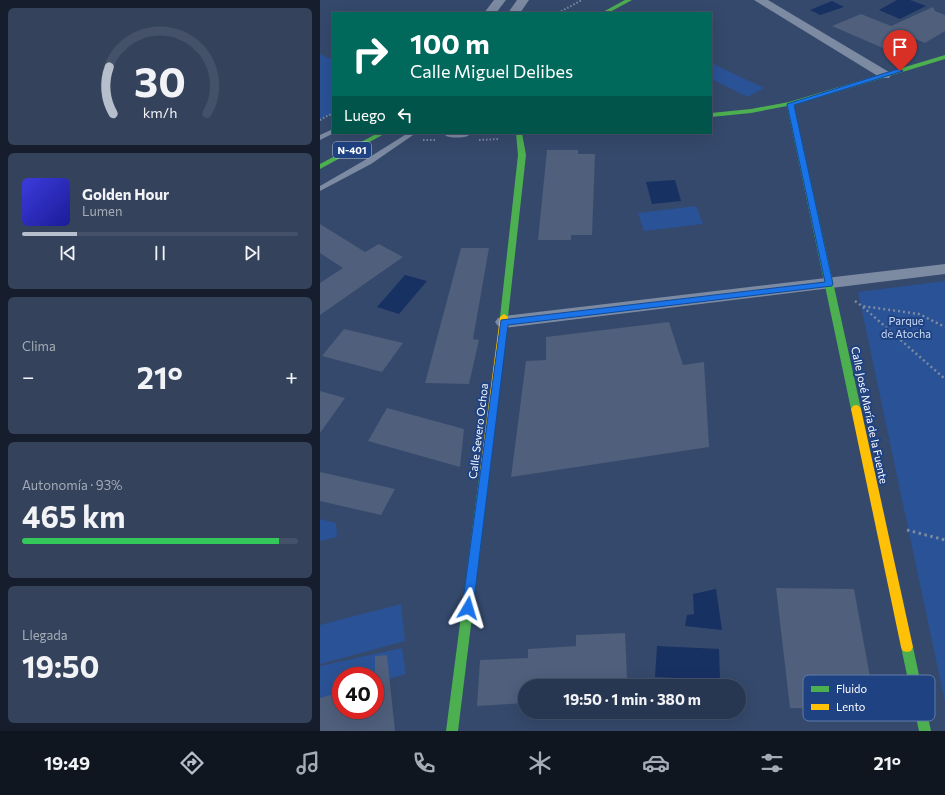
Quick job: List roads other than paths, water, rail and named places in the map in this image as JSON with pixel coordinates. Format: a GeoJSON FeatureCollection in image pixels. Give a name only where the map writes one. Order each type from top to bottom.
{"type":"FeatureCollection","features":[{"type":"Feature","properties":{"kind":"main road"},"geometry":{"type":"LineString","coordinates":[[600,12],[616,0]]}},
{"type":"Feature","properties":{"kind":"main road"},"geometry":{"type":"LineString","coordinates":[[600,12],[629,0]]}},
{"type":"Feature","properties":{"kind":"main road"},"geometry":{"type":"LineString","coordinates":[[712,115],[751,111],[790,104],[945,57]]}},
{"type":"Feature","properties":{"kind":"main road","name":"Calle José María de la Fuente"},"geometry":{"type":"LineString","coordinates":[[790,104],[913,675]]}},
{"type":"Feature","properties":{"kind":"main road","name":"N-401"},"geometry":{"type":"LineString","coordinates":[[320,159],[366,134]]}},
{"type":"Feature","properties":{"kind":"main road","name":"N-401"},"geometry":{"type":"LineString","coordinates":[[320,167],[381,134]]}},
{"type":"Feature","properties":{"kind":"main road","name":"Calle Severo Ochoa"},"geometry":{"type":"LineString","coordinates":[[452,731],[504,322],[522,155],[519,134]]}},
{"type":"Feature","properties":{"kind":"main road","name":"Calle José María de la Fuente"},"geometry":{"type":"LineString","coordinates":[[923,721],[925,731]]}},
{"type":"Feature","properties":{"kind":"street"},"geometry":{"type":"LineString","coordinates":[[491,12],[500,0]]}},
{"type":"Feature","properties":{"kind":"street"},"geometry":{"type":"LineString","coordinates":[[515,12],[523,0]]}},
{"type":"Feature","properties":{"kind":"street"},"geometry":{"type":"LineString","coordinates":[[760,0],[885,75]]}},
{"type":"Feature","properties":{"kind":"street"},"geometry":{"type":"LineString","coordinates":[[457,134],[468,136]]}},
{"type":"Feature","properties":{"kind":"street"},"geometry":{"type":"LineString","coordinates":[[504,322],[945,269]]}},
{"type":"Feature","properties":{"kind":"lane"},"geometry":{"type":"LineString","coordinates":[[320,138],[332,132]]}},
{"type":"Feature","properties":{"kind":"lane"},"geometry":{"type":"LineString","coordinates":[[320,189],[368,162],[411,134]]}},
{"type":"Feature","properties":{"kind":"park label","name":"Parque de Atocha"},"geometry":{"type":"Point","coordinates":[906,326]}}]}
